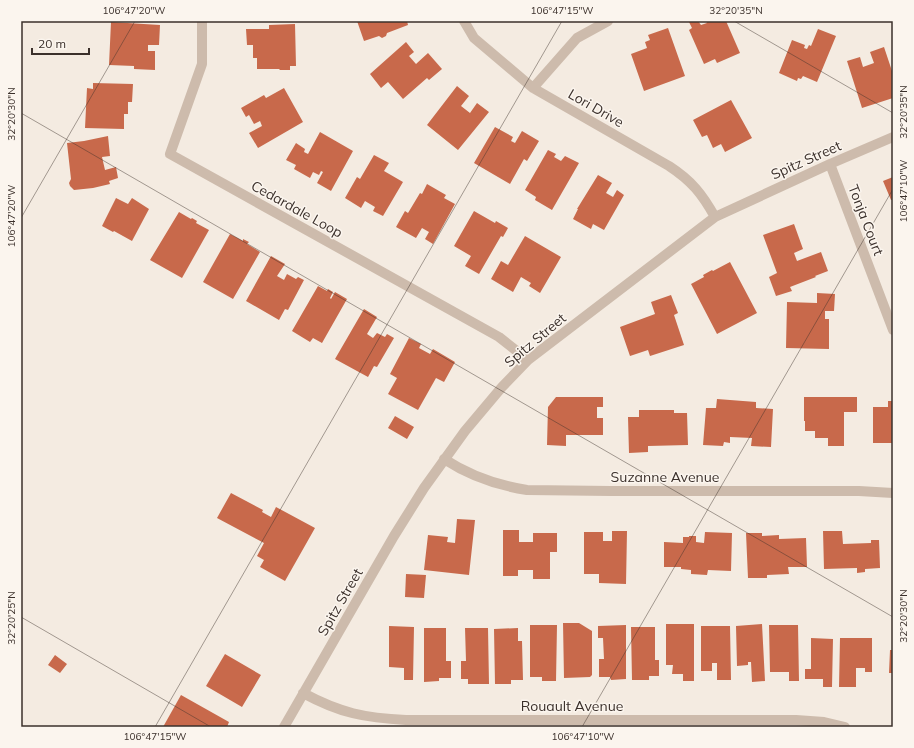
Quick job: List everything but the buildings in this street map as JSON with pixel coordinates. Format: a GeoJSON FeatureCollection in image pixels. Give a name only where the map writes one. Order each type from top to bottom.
{"type":"FeatureCollection","features":[{"type":"Feature","properties":{"kind":"street","name":"Cedardale Loop"},"geometry":{"type":"LineString","coordinates":[[202,21],[202,64],[170,154],[499,337],[528,360]]}},
{"type":"Feature","properties":{"kind":"street","name":"Lori Drive"},"geometry":{"type":"LineString","coordinates":[[464,21],[474,38],[533,88],[686,178],[702,196],[715,217]]}},
{"type":"Feature","properties":{"kind":"street"},"geometry":{"type":"LineString","coordinates":[[533,88],[576,38],[608,21]]}},
{"type":"Feature","properties":{"kind":"street","name":"Spitz Street"},"geometry":{"type":"LineString","coordinates":[[284,727],[404,519],[424,488],[465,431],[489,402],[528,360],[715,217],[893,137]]}},
{"type":"Feature","properties":{"kind":"street","name":"Tonja Court"},"geometry":{"type":"LineString","coordinates":[[830,164],[893,330]]}},
{"type":"Feature","properties":{"kind":"street","name":"Suzanne Avenue"},"geometry":{"type":"LineString","coordinates":[[444,459],[458,468],[486,481],[526,490],[611,492],[859,491],[893,493]]}},
{"type":"Feature","properties":{"kind":"street","name":"Rouault Avenue"},"geometry":{"type":"LineString","coordinates":[[303,693],[329,706],[353,714],[381,719],[796,720],[824,722],[845,727]]}}]}
